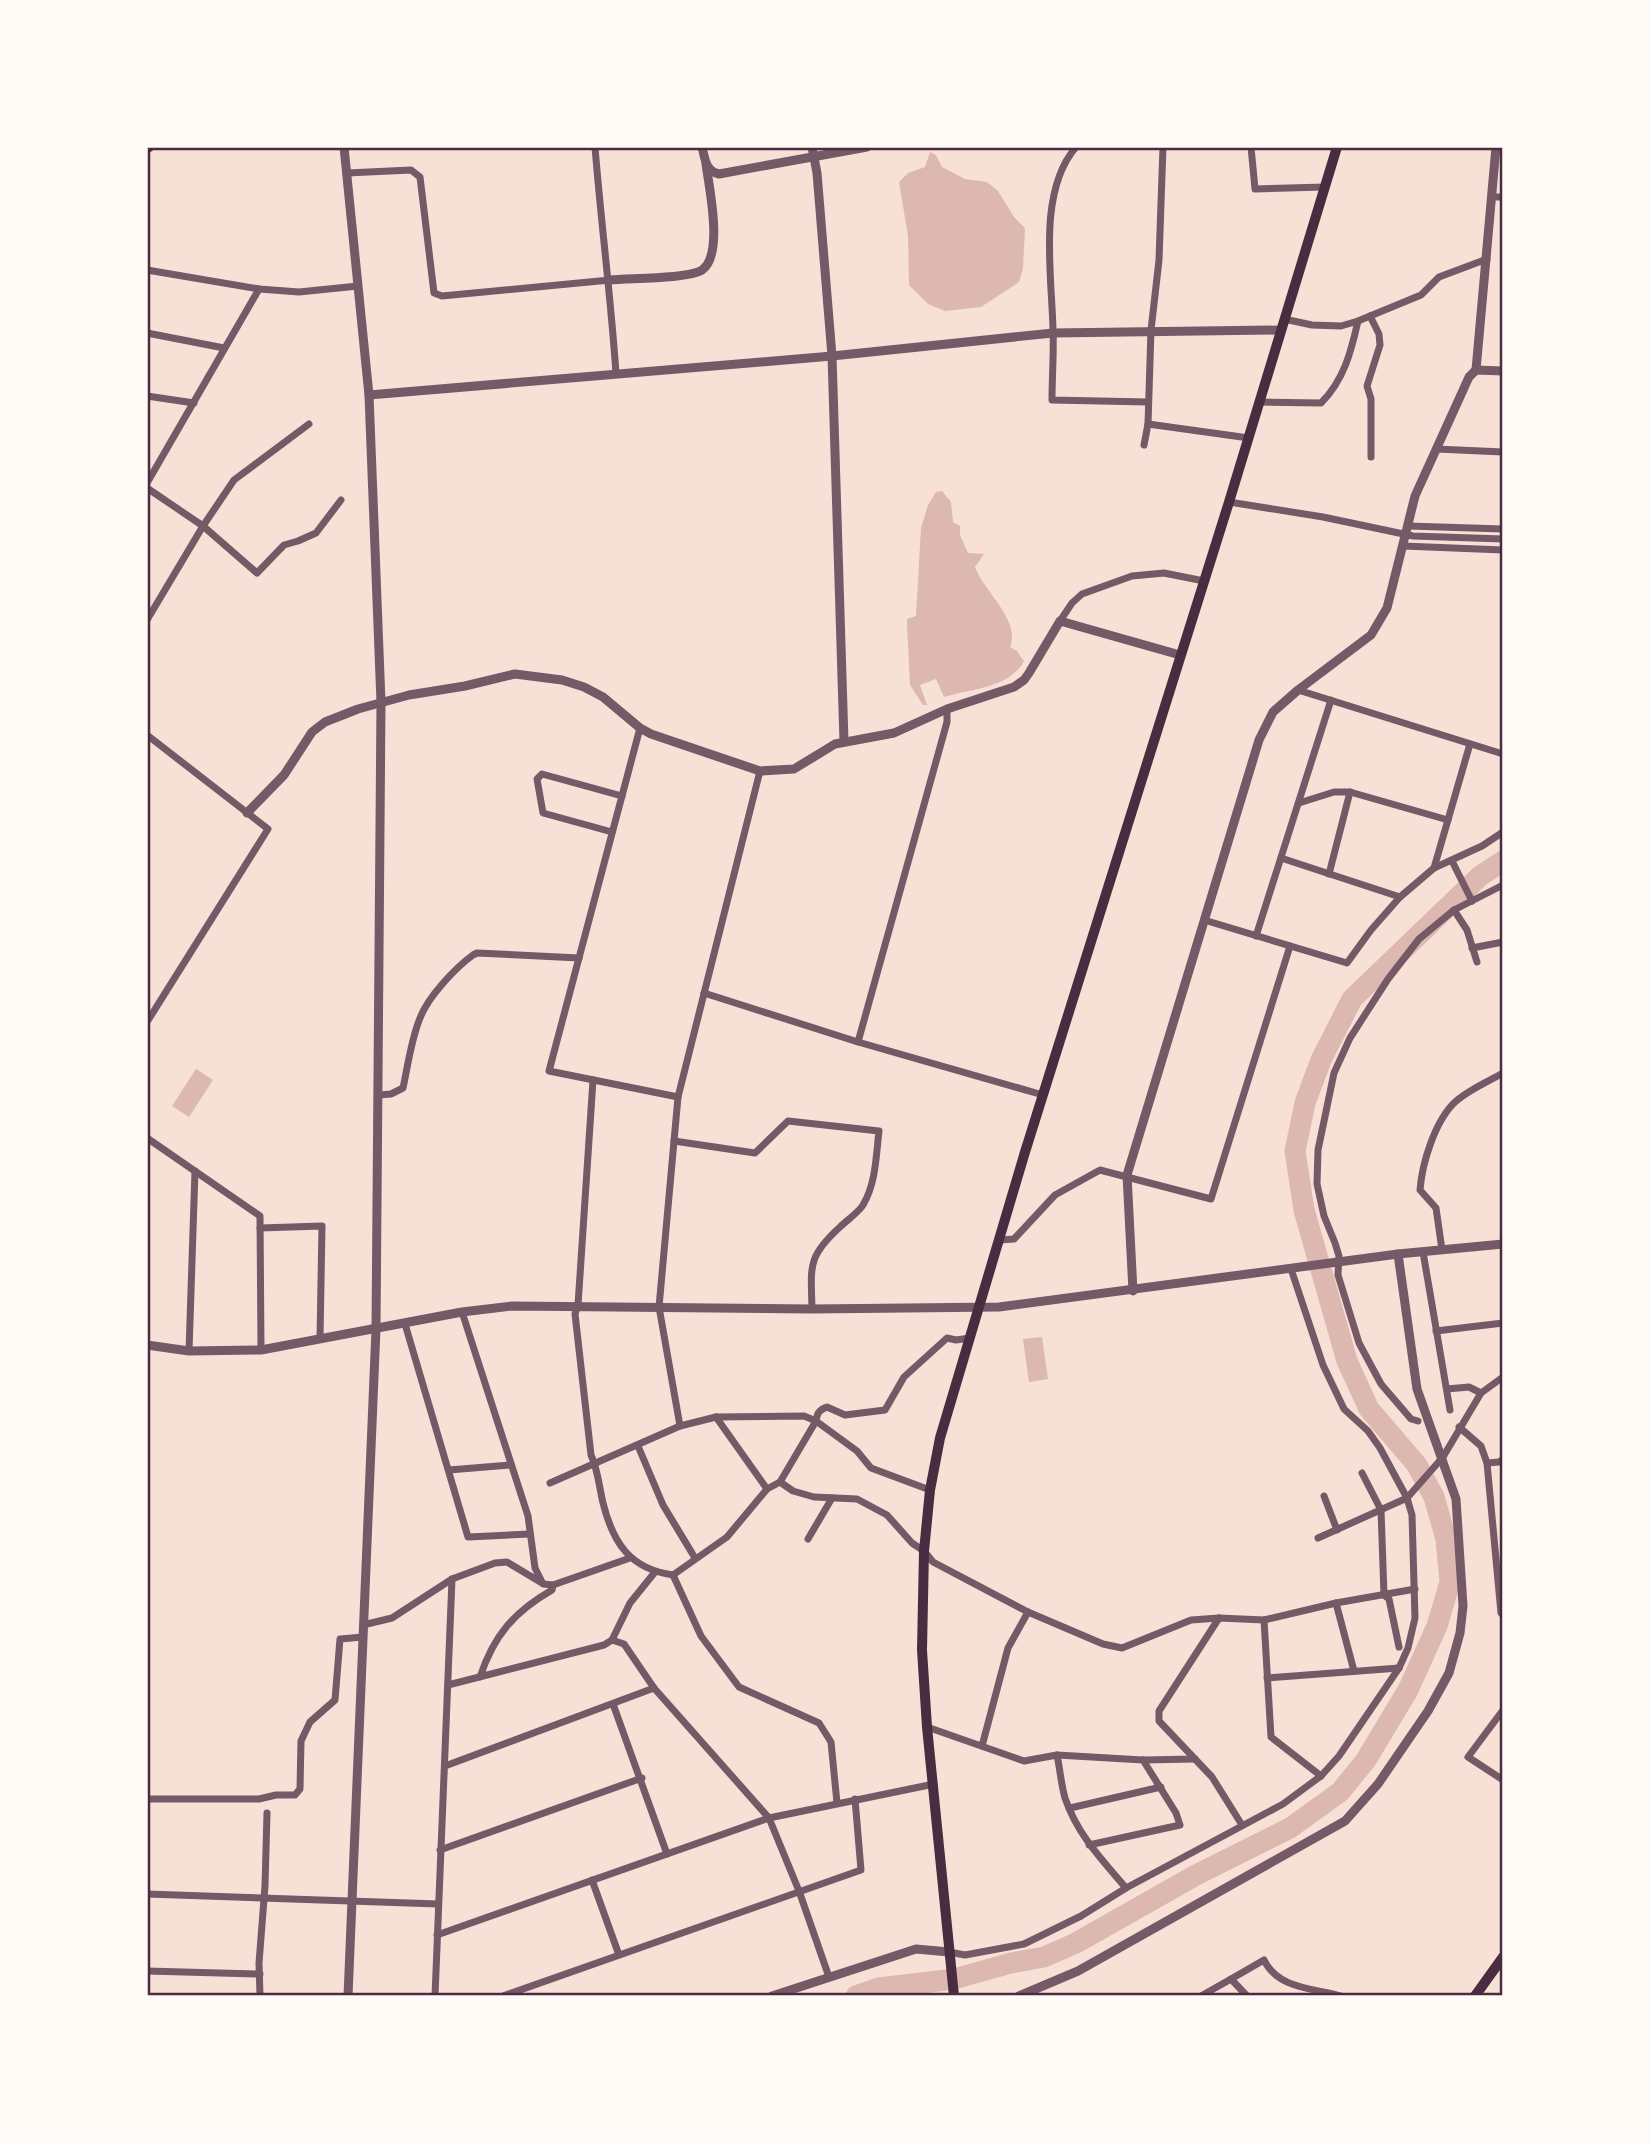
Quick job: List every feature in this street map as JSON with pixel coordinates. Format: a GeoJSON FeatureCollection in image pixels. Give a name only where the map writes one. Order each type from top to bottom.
{"type":"FeatureCollection","features":[{"type":"Feature","properties":{"kind":"main road"},"geometry":{"type":"LineString","coordinates":[[954,1996],[927,1727],[922,1638],[923,1550],[940,1438],[1043,1095],[1249,438],[1337,147]]}},
{"type":"Feature","properties":{"kind":"main road"},"geometry":{"type":"LineString","coordinates":[[1475,1996],[1503,1958]]}},
{"type":"Feature","properties":{"kind":"street"},"geometry":{"type":"LineString","coordinates":[[344,147],[369,395],[381,702],[376,1329],[348,1996]]}},
{"type":"Feature","properties":{"kind":"street"},"geometry":{"type":"LineString","coordinates":[[595,147],[601,224],[610,280],[616,374]]}},
{"type":"Feature","properties":{"kind":"street"},"geometry":{"type":"LineString","coordinates":[[347,173],[411,170],[420,177],[434,293],[442,296],[688,274],[706,266],[714,248],[702,147]]}},
{"type":"Feature","properties":{"kind":"street"},"geometry":{"type":"LineString","coordinates":[[812,147],[832,356],[844,741]]}},
{"type":"Feature","properties":{"kind":"street"},"geometry":{"type":"LineString","coordinates":[[706,164],[712,172],[719,174],[867,147]]}},
{"type":"Feature","properties":{"kind":"street"},"geometry":{"type":"LineString","coordinates":[[1076,147],[1057,183],[1050,223],[1052,400],[1148,402]]}},
{"type":"Feature","properties":{"kind":"street"},"geometry":{"type":"LineString","coordinates":[[1144,445],[1149,425],[1151,330],[1159,260],[1163,147]]}},
{"type":"Feature","properties":{"kind":"street"},"geometry":{"type":"LineString","coordinates":[[1251,147],[1255,190],[1325,187]]}},
{"type":"Feature","properties":{"kind":"street"},"geometry":{"type":"LineString","coordinates":[[1133,1291],[1127,1175],[1259,740],[1273,712],[1371,635],[1387,608],[1415,496],[1469,377],[1476,370],[1487,259],[1498,197],[1496,147]]}},
{"type":"Feature","properties":{"kind":"street"},"geometry":{"type":"LineString","coordinates":[[369,395],[832,356],[1053,333],[1282,324],[1341,326],[1421,295],[1439,277],[1487,259]]}},
{"type":"Feature","properties":{"kind":"street"},"geometry":{"type":"LineString","coordinates":[[147,270],[260,289],[299,292],[358,286]]}},
{"type":"Feature","properties":{"kind":"street"},"geometry":{"type":"LineString","coordinates":[[260,289],[147,485],[203,526],[257,573],[284,545],[316,533],[341,500]]}},
{"type":"Feature","properties":{"kind":"street"},"geometry":{"type":"LineString","coordinates":[[1370,316],[1379,334],[1380,345],[1367,386],[1371,400],[1371,457]]}},
{"type":"Feature","properties":{"kind":"street"},"geometry":{"type":"LineString","coordinates":[[1259,402],[1321,403],[1330,394],[1348,364],[1358,321]]}},
{"type":"Feature","properties":{"kind":"street"},"geometry":{"type":"LineString","coordinates":[[147,333],[224,348]]}},
{"type":"Feature","properties":{"kind":"street"},"geometry":{"type":"LineString","coordinates":[[1476,370],[1503,371]]}},
{"type":"Feature","properties":{"kind":"street"},"geometry":{"type":"LineString","coordinates":[[147,396],[194,403]]}},
{"type":"Feature","properties":{"kind":"street"},"geometry":{"type":"LineString","coordinates":[[147,620],[203,526],[234,481],[309,424]]}},
{"type":"Feature","properties":{"kind":"street"},"geometry":{"type":"LineString","coordinates":[[1149,425],[1249,438]]}},
{"type":"Feature","properties":{"kind":"street"},"geometry":{"type":"LineString","coordinates":[[1436,449],[1503,452]]}},
{"type":"Feature","properties":{"kind":"street"},"geometry":{"type":"LineString","coordinates":[[1229,502],[1323,517],[1413,536],[1503,540]]}},
{"type":"Feature","properties":{"kind":"street"},"geometry":{"type":"LineString","coordinates":[[1408,526],[1503,529]]}},
{"type":"Feature","properties":{"kind":"street"},"geometry":{"type":"LineString","coordinates":[[1403,546],[1503,550]]}},
{"type":"Feature","properties":{"kind":"street"},"geometry":{"type":"LineString","coordinates":[[247,813],[284,775],[312,732],[325,722],[381,702],[465,686],[505,675],[534,675],[574,683],[594,691],[640,728],[659,737],[761,771],[794,769],[827,747],[844,741],[894,733],[947,709],[1019,684],[1029,673],[1072,603],[1082,594],[1132,576],[1164,573],[1204,581]]}},
{"type":"Feature","properties":{"kind":"street"},"geometry":{"type":"LineString","coordinates":[[1060,621],[1180,655]]}},
{"type":"Feature","properties":{"kind":"street"},"geometry":{"type":"LineString","coordinates":[[1298,690],[1503,754]]}},
{"type":"Feature","properties":{"kind":"street"},"geometry":{"type":"LineString","coordinates":[[1256,936],[1331,700]]}},
{"type":"Feature","properties":{"kind":"street"},"geometry":{"type":"LineString","coordinates":[[858,1042],[947,722],[947,709]]}},
{"type":"Feature","properties":{"kind":"street"},"geometry":{"type":"LineString","coordinates":[[640,728],[549,1071],[678,1097]]}},
{"type":"Feature","properties":{"kind":"street"},"geometry":{"type":"LineString","coordinates":[[147,735],[268,829],[147,1022]]}},
{"type":"Feature","properties":{"kind":"street"},"geometry":{"type":"LineString","coordinates":[[1434,867],[1470,744]]}},
{"type":"Feature","properties":{"kind":"street"},"geometry":{"type":"LineString","coordinates":[[680,1426],[659,1307],[678,1097],[761,771]]}},
{"type":"Feature","properties":{"kind":"street"},"geometry":{"type":"LineString","coordinates":[[612,832],[543,813],[537,779],[542,774],[622,796]]}},
{"type":"Feature","properties":{"kind":"street"},"geometry":{"type":"LineString","coordinates":[[1299,803],[1334,792],[1350,792],[1448,820]]}},
{"type":"Feature","properties":{"kind":"street"},"geometry":{"type":"LineString","coordinates":[[1329,874],[1350,792]]}},
{"type":"Feature","properties":{"kind":"street"},"geometry":{"type":"LineString","coordinates":[[1204,920],[1347,963],[1400,897],[1434,867],[1452,861],[1503,832]]}},
{"type":"Feature","properties":{"kind":"street"},"geometry":{"type":"LineString","coordinates":[[1281,858],[1400,897]]}},
{"type":"Feature","properties":{"kind":"street"},"geometry":{"type":"LineString","coordinates":[[1452,861],[1472,901]]}},
{"type":"Feature","properties":{"kind":"street"},"geometry":{"type":"LineString","coordinates":[[1418,1420],[1411,1419],[1386,1390],[1362,1351],[1335,1263],[1335,1243],[1324,1216],[1317,1184],[1318,1150],[1334,1073],[1350,1038],[1388,979],[1419,939],[1454,910],[1503,885]]}},
{"type":"Feature","properties":{"kind":"street"},"geometry":{"type":"LineString","coordinates":[[1454,910],[1467,930],[1477,962]]}},
{"type":"Feature","properties":{"kind":"street"},"geometry":{"type":"LineString","coordinates":[[1472,948],[1503,942]]}},
{"type":"Feature","properties":{"kind":"street"},"geometry":{"type":"LineString","coordinates":[[1000,1240],[1014,1239],[1055,1195],[1100,1170],[1211,1199],[1290,946]]}},
{"type":"Feature","properties":{"kind":"street"},"geometry":{"type":"LineString","coordinates":[[379,1095],[391,1094],[403,1088],[424,1010],[443,985],[473,955],[477,953],[579,958]]}},
{"type":"Feature","properties":{"kind":"street"},"geometry":{"type":"LineString","coordinates":[[704,993],[858,1042],[1043,1095]]}},
{"type":"Feature","properties":{"kind":"street"},"geometry":{"type":"LineString","coordinates":[[1443,1250],[1437,1208],[1420,1190],[1421,1169],[1434,1136],[1454,1103],[1503,1073]]}},
{"type":"Feature","properties":{"kind":"street"},"geometry":{"type":"LineString","coordinates":[[593,1080],[578,1305],[575,1314],[591,1455],[596,1465],[603,1505],[622,1551],[631,1558],[655,1572],[673,1575],[727,1536],[767,1489],[779,1482],[818,1413],[827,1408],[845,1415],[885,1410],[904,1377],[947,1338],[970,1338]]}},
{"type":"Feature","properties":{"kind":"street"},"geometry":{"type":"LineString","coordinates":[[674,1141],[755,1153],[788,1121],[879,1131],[873,1183],[862,1207],[821,1244],[816,1252],[811,1271],[812,1309]]}},
{"type":"Feature","properties":{"kind":"street"},"geometry":{"type":"LineString","coordinates":[[147,1138],[260,1216],[261,1350]]}},
{"type":"Feature","properties":{"kind":"street"},"geometry":{"type":"LineString","coordinates":[[190,1351],[195,1171]]}},
{"type":"Feature","properties":{"kind":"street"},"geometry":{"type":"LineString","coordinates":[[260,1228],[322,1226],[320,1339]]}},
{"type":"Feature","properties":{"kind":"street"},"geometry":{"type":"LineString","coordinates":[[147,1345],[190,1351],[261,1350],[462,1312],[512,1306],[979,1308],[1133,1291],[1398,1254],[1503,1244]]}},
{"type":"Feature","properties":{"kind":"street"},"geometry":{"type":"LineString","coordinates":[[1423,1252],[1450,1410]]}},
{"type":"Feature","properties":{"kind":"street"},"geometry":{"type":"LineString","coordinates":[[1023,1995],[1078,1971],[1345,1821],[1378,1784],[1428,1711],[1449,1673],[1460,1633],[1463,1606],[1456,1499],[1417,1390],[1398,1254]]}},
{"type":"Feature","properties":{"kind":"street"},"geometry":{"type":"LineString","coordinates":[[772,1996],[916,1949],[949,1957],[1024,1944],[1081,1916],[1126,1888],[1283,1804],[1321,1776],[1347,1745],[1399,1668],[1408,1648],[1415,1618],[1412,1515],[1409,1495],[1380,1448],[1368,1431],[1344,1409],[1324,1365],[1294,1268]]}},
{"type":"Feature","properties":{"kind":"street"},"geometry":{"type":"LineString","coordinates":[[462,1312],[528,1516],[534,1568],[543,1584]]}},
{"type":"Feature","properties":{"kind":"street"},"geometry":{"type":"LineString","coordinates":[[1436,1331],[1503,1323]]}},
{"type":"Feature","properties":{"kind":"street"},"geometry":{"type":"LineString","coordinates":[[405,1324],[468,1537],[529,1534]]}},
{"type":"Feature","properties":{"kind":"street"},"geometry":{"type":"LineString","coordinates":[[1318,1538],[1409,1495],[1440,1460],[1480,1393],[1503,1377]]}},
{"type":"Feature","properties":{"kind":"street"},"geometry":{"type":"LineString","coordinates":[[1447,1389],[1469,1387],[1480,1393]]}},
{"type":"Feature","properties":{"kind":"street"},"geometry":{"type":"LineString","coordinates":[[550,1483],[680,1426],[716,1418],[804,1416],[816,1420],[857,1451],[871,1468],[930,1490]]}},
{"type":"Feature","properties":{"kind":"street"},"geometry":{"type":"LineString","coordinates":[[716,1418],[767,1489]]}},
{"type":"Feature","properties":{"kind":"street"},"geometry":{"type":"LineString","coordinates":[[1458,1427],[1481,1446],[1487,1463],[1503,1615]]}},
{"type":"Feature","properties":{"kind":"street"},"geometry":{"type":"LineString","coordinates":[[638,1446],[663,1505],[695,1558]]}},
{"type":"Feature","properties":{"kind":"street"},"geometry":{"type":"LineString","coordinates":[[1487,1463],[1503,1459]]}},
{"type":"Feature","properties":{"kind":"street"},"geometry":{"type":"LineString","coordinates":[[449,1470],[511,1465]]}},
{"type":"Feature","properties":{"kind":"street"},"geometry":{"type":"LineString","coordinates":[[1362,1473],[1381,1510],[1384,1595],[1389,1599],[1399,1647]]}},
{"type":"Feature","properties":{"kind":"street"},"geometry":{"type":"LineString","coordinates":[[779,1482],[814,1497],[857,1499],[887,1515],[933,1562],[1028,1612],[1103,1644],[1122,1648],[1191,1620],[1264,1620],[1336,1603],[1415,1590]]}},
{"type":"Feature","properties":{"kind":"street"},"geometry":{"type":"LineString","coordinates":[[1324,1496],[1337,1530]]}},
{"type":"Feature","properties":{"kind":"street"},"geometry":{"type":"LineString","coordinates":[[808,1539],[832,1498]]}},
{"type":"Feature","properties":{"kind":"street"},"geometry":{"type":"LineString","coordinates":[[363,1625],[392,1618],[452,1578],[495,1563],[507,1562],[543,1584],[553,1585],[631,1558]]}},
{"type":"Feature","properties":{"kind":"street"},"geometry":{"type":"LineString","coordinates":[[447,1685],[604,1645],[612,1640],[630,1603],[655,1572]]}},
{"type":"Feature","properties":{"kind":"street"},"geometry":{"type":"LineString","coordinates":[[673,1575],[701,1636],[738,1687],[819,1723],[831,1742],[837,1803]]}},
{"type":"Feature","properties":{"kind":"street"},"geometry":{"type":"LineString","coordinates":[[435,1996],[452,1578]]}},
{"type":"Feature","properties":{"kind":"street"},"geometry":{"type":"LineString","coordinates":[[480,1677],[487,1656],[500,1633],[522,1609],[552,1590],[553,1585]]}},
{"type":"Feature","properties":{"kind":"street"},"geometry":{"type":"LineString","coordinates":[[1336,1603],[1354,1671]]}},
{"type":"Feature","properties":{"kind":"street"},"geometry":{"type":"LineString","coordinates":[[982,1746],[1008,1648],[1028,1612]]}},
{"type":"Feature","properties":{"kind":"street"},"geometry":{"type":"LineString","coordinates":[[1219,1618],[1159,1711],[1159,1721],[1212,1777],[1242,1825]]}},
{"type":"Feature","properties":{"kind":"street"},"geometry":{"type":"LineString","coordinates":[[1264,1620],[1270,1737],[1321,1776]]}},
{"type":"Feature","properties":{"kind":"street"},"geometry":{"type":"LineString","coordinates":[[147,1798],[258,1800],[276,1795],[295,1795],[300,1789],[301,1741],[310,1722],[335,1700],[340,1639],[363,1637]]}},
{"type":"Feature","properties":{"kind":"street"},"geometry":{"type":"LineString","coordinates":[[612,1640],[624,1644],[654,1688],[769,1818],[799,1891],[829,1977]]}},
{"type":"Feature","properties":{"kind":"street"},"geometry":{"type":"LineString","coordinates":[[1267,1678],[1399,1668]]}},
{"type":"Feature","properties":{"kind":"street"},"geometry":{"type":"LineString","coordinates":[[445,1766],[654,1688]]}},
{"type":"Feature","properties":{"kind":"street"},"geometry":{"type":"LineString","coordinates":[[613,1704],[642,1778],[667,1854]]}},
{"type":"Feature","properties":{"kind":"street"},"geometry":{"type":"LineString","coordinates":[[1503,1710],[1468,1757],[1503,1780]]}},
{"type":"Feature","properties":{"kind":"street"},"geometry":{"type":"LineString","coordinates":[[927,1727],[1024,1761],[1057,1755],[1143,1760],[1195,1759]]}},
{"type":"Feature","properties":{"kind":"street"},"geometry":{"type":"LineString","coordinates":[[1057,1755],[1065,1797],[1089,1845],[1126,1888]]}},
{"type":"Feature","properties":{"kind":"street"},"geometry":{"type":"LineString","coordinates":[[1089,1845],[1180,1825],[1176,1813],[1143,1760]]}},
{"type":"Feature","properties":{"kind":"street"},"geometry":{"type":"LineString","coordinates":[[440,1850],[642,1778]]}},
{"type":"Feature","properties":{"kind":"street"},"geometry":{"type":"LineString","coordinates":[[437,1935],[769,1818],[934,1784]]}},
{"type":"Feature","properties":{"kind":"street"},"geometry":{"type":"LineString","coordinates":[[1070,1808],[1161,1787]]}},
{"type":"Feature","properties":{"kind":"street"},"geometry":{"type":"LineString","coordinates":[[503,1996],[861,1870],[855,1799]]}},
{"type":"Feature","properties":{"kind":"street"},"geometry":{"type":"LineString","coordinates":[[260,1996],[267,1813]]}},
{"type":"Feature","properties":{"kind":"street"},"geometry":{"type":"LineString","coordinates":[[592,1880],[619,1955]]}},
{"type":"Feature","properties":{"kind":"street"},"geometry":{"type":"LineString","coordinates":[[147,1894],[438,1905]]}},
{"type":"Feature","properties":{"kind":"street"},"geometry":{"type":"LineString","coordinates":[[1201,1996],[1264,1960],[1274,1975],[1296,1986],[1340,1996]]}},
{"type":"Feature","properties":{"kind":"street"},"geometry":{"type":"LineString","coordinates":[[147,1971],[260,1974]]}},
{"type":"Feature","properties":{"kind":"street"},"geometry":{"type":"LineString","coordinates":[[1231,1979],[1247,1996]]}},
{"type":"Feature","properties":{"kind":"shaded area"},"geometry":{"type":"Polygon","coordinates":[[[930,152],[936,155],[942,167],[965,179],[987,182],[998,191],[1014,217],[1025,228],[1023,268],[1019,282],[981,307],[945,311],[928,304],[909,285],[908,236],[899,182],[908,173],[925,167],[930,152]]]}},
{"type":"Feature","properties":{"kind":"shaded area"},"geometry":{"type":"Polygon","coordinates":[[[942,491],[951,502],[953,522],[960,526],[960,535],[968,553],[984,554],[975,567],[1006,616],[1012,637],[1010,647],[1017,651],[1024,661],[1018,670],[1000,682],[944,697],[936,679],[920,685],[927,705],[923,705],[910,685],[907,619],[916,616],[921,528],[928,505],[936,492],[942,491]]]}},
{"type":"Feature","properties":{"kind":"shaded area"},"geometry":{"type":"Polygon","coordinates":[[[196,1069],[213,1080],[189,1117],[172,1106],[196,1069]]]}},
{"type":"Feature","properties":{"kind":"shaded area"},"geometry":{"type":"Polygon","coordinates":[[[1042,1337],[1048,1379],[1029,1382],[1023,1339],[1042,1337]]]}},
{"type":"Feature","properties":{"kind":"waterway"},"geometry":{"type":"LineString","coordinates":[[856,1996],[879,1988],[954,1979],[1044,1957],[1076,1943],[1196,1875],[1290,1828],[1340,1792],[1366,1760],[1408,1690],[1437,1626],[1450,1582],[1446,1539],[1434,1497],[1417,1465],[1369,1409],[1347,1361],[1304,1210],[1295,1151],[1305,1103],[1321,1060],[1352,999],[1480,876],[1503,861]]}}]}
